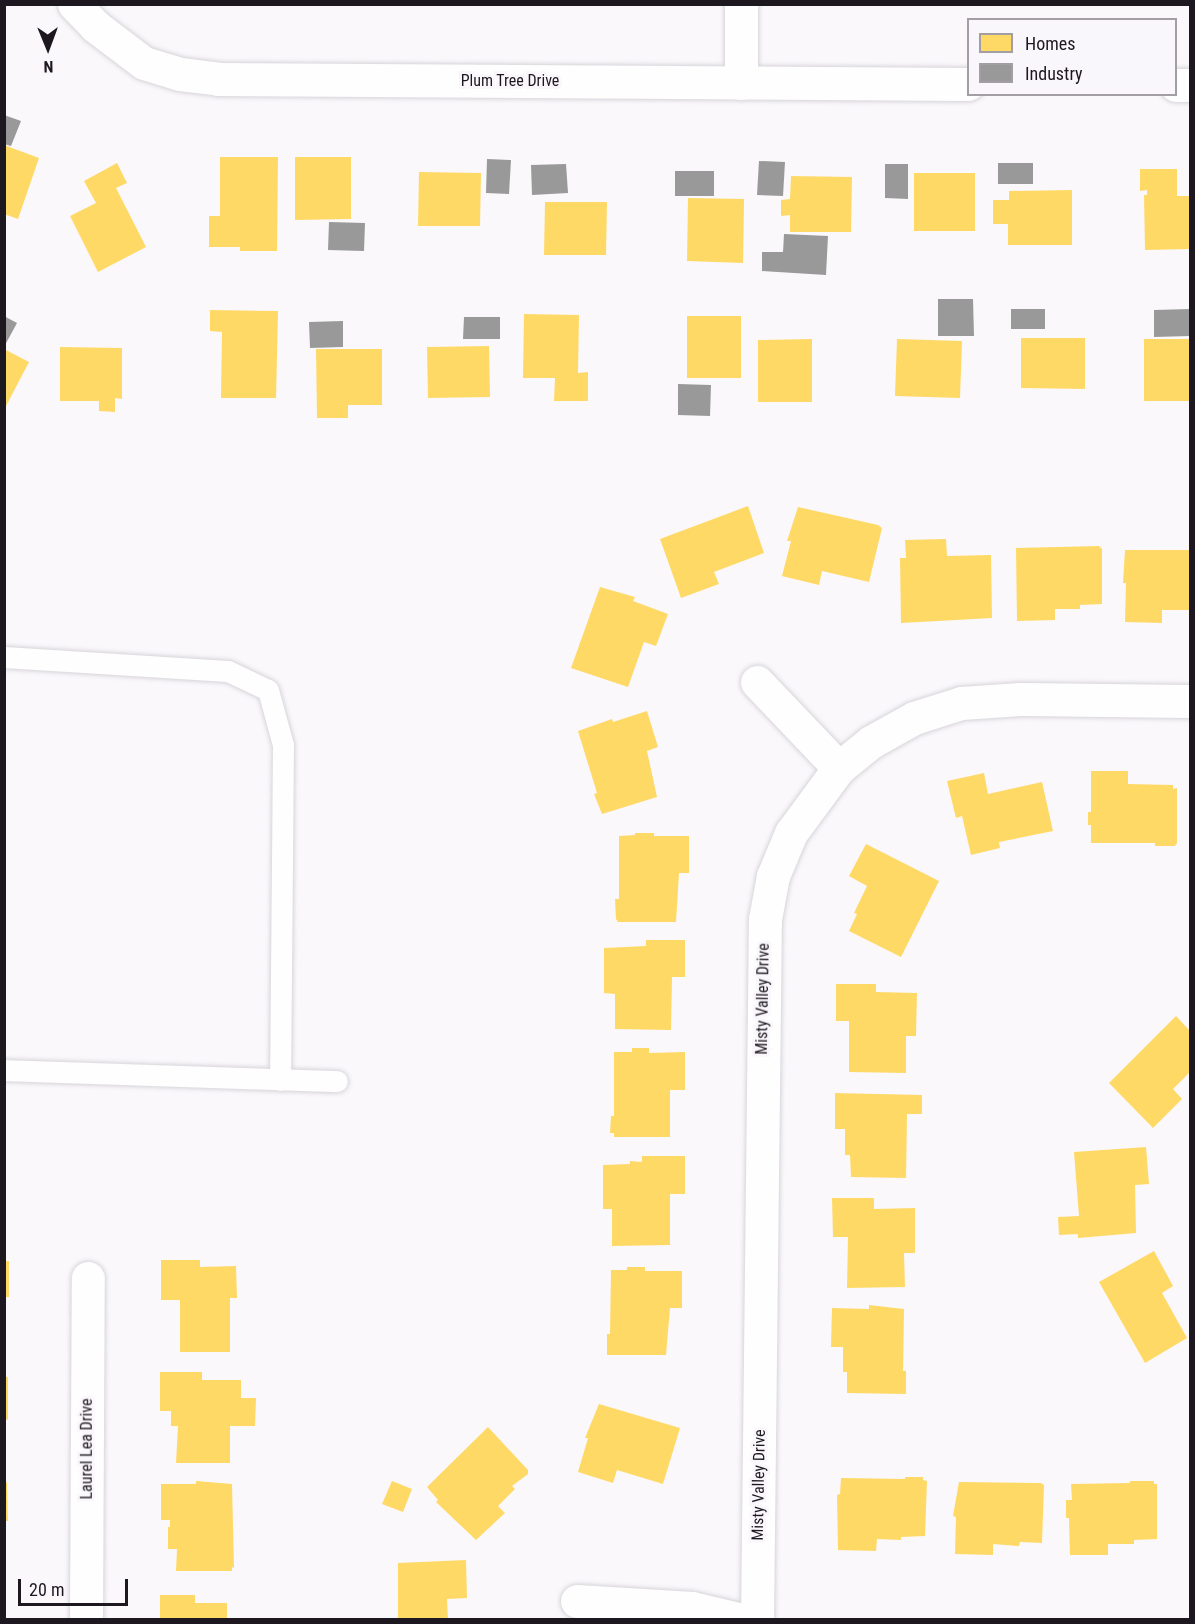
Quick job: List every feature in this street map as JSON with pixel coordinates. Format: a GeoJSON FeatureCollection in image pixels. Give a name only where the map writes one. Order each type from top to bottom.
{"type":"FeatureCollection","features":[{"type":"Feature","properties":{"kind":"street","name":"Plum Tree Drive"},"geometry":{"type":"LineString","coordinates":[[74,4],[95,26],[144,63],[180,74],[218,79],[967,84]]}},
{"type":"Feature","properties":{"kind":"street"},"geometry":{"type":"LineString","coordinates":[[741,4],[741,83]]}},
{"type":"Feature","properties":{"kind":"street"},"geometry":{"type":"LineString","coordinates":[[757,681],[839,768]]}},
{"type":"Feature","properties":{"kind":"street","name":"Misty Valley Drive"},"geometry":{"type":"LineString","coordinates":[[757,1620],[765,919],[773,876],[791,833],[839,768],[871,742],[914,718],[961,703],[1020,699],[1191,701]]}},
{"type":"Feature","properties":{"kind":"street","name":"Laurel Lea Drive"},"geometry":{"type":"LineString","coordinates":[[86,1620],[88,1278]]}},
{"type":"Feature","properties":{"kind":"street"},"geometry":{"type":"LineString","coordinates":[[577,1601],[692,1608],[742,1620]]}},
{"type":"Feature","properties":{"kind":"lane"},"geometry":{"type":"LineString","coordinates":[[4,657],[228,671],[268,690],[283,745],[280,1080]]}},
{"type":"Feature","properties":{"kind":"lane"},"geometry":{"type":"LineString","coordinates":[[4,1070],[337,1081]]}},
{"type":"Feature","properties":{"kind":"building: Homes"},"geometry":{"type":"Polygon","coordinates":[[[4,145],[39,158],[18,219],[4,214],[4,145]]]}},
{"type":"Feature","properties":{"kind":"building: Homes"},"geometry":{"type":"Polygon","coordinates":[[[220,157],[278,157],[277,251],[240,251],[240,247],[209,247],[209,216],[220,216],[220,157]]]}},
{"type":"Feature","properties":{"kind":"building: Homes"},"geometry":{"type":"Polygon","coordinates":[[[295,157],[351,157],[351,219],[295,220],[295,157]]]}},
{"type":"Feature","properties":{"kind":"building: Homes"},"geometry":{"type":"Polygon","coordinates":[[[117,163],[127,183],[116,188],[146,247],[98,272],[70,216],[96,203],[84,181],[117,163]]]}},
{"type":"Feature","properties":{"kind":"building: Homes"},"geometry":{"type":"Polygon","coordinates":[[[1140,169],[1177,169],[1177,196],[1190,196],[1190,249],[1145,250],[1144,195],[1147,195],[1147,190],[1140,191],[1140,169]]]}},
{"type":"Feature","properties":{"kind":"building: Homes"},"geometry":{"type":"Polygon","coordinates":[[[419,172],[481,173],[480,226],[418,226],[419,172]]]}},
{"type":"Feature","properties":{"kind":"building: Homes"},"geometry":{"type":"Polygon","coordinates":[[[914,173],[975,173],[975,231],[914,231],[914,173]]]}},
{"type":"Feature","properties":{"kind":"building: Homes"},"geometry":{"type":"Polygon","coordinates":[[[791,176],[852,177],[851,232],[790,232],[790,215],[781,216],[781,200],[790,199],[791,176]]]}},
{"type":"Feature","properties":{"kind":"building: Homes"},"geometry":{"type":"Polygon","coordinates":[[[1072,190],[1072,245],[1008,245],[1008,224],[993,224],[993,200],[1009,200],[1009,191],[1072,190]]]}},
{"type":"Feature","properties":{"kind":"building: Homes"},"geometry":{"type":"Polygon","coordinates":[[[688,198],[744,199],[743,263],[687,261],[688,198]]]}},
{"type":"Feature","properties":{"kind":"building: Homes"},"geometry":{"type":"Polygon","coordinates":[[[545,202],[607,202],[606,255],[544,255],[545,202]]]}},
{"type":"Feature","properties":{"kind":"building: Homes"},"geometry":{"type":"Polygon","coordinates":[[[210,310],[278,311],[276,398],[221,398],[222,332],[210,331],[210,310]]]}},
{"type":"Feature","properties":{"kind":"building: Homes"},"geometry":{"type":"Polygon","coordinates":[[[524,314],[579,315],[578,373],[588,372],[588,401],[554,401],[555,378],[523,378],[524,314]]]}},
{"type":"Feature","properties":{"kind":"building: Homes"},"geometry":{"type":"Polygon","coordinates":[[[687,316],[741,316],[741,378],[687,378],[687,316]]]}},
{"type":"Feature","properties":{"kind":"building: Homes"},"geometry":{"type":"Polygon","coordinates":[[[1021,338],[1085,338],[1085,389],[1021,388],[1021,338]]]}},
{"type":"Feature","properties":{"kind":"building: Homes"},"geometry":{"type":"Polygon","coordinates":[[[812,339],[812,402],[758,402],[758,340],[812,339]]]}},
{"type":"Feature","properties":{"kind":"building: Homes"},"geometry":{"type":"Polygon","coordinates":[[[897,339],[962,341],[960,398],[895,396],[897,339]]]}},
{"type":"Feature","properties":{"kind":"building: Homes"},"geometry":{"type":"Polygon","coordinates":[[[1144,339],[1190,339],[1190,401],[1144,401],[1144,339]]]}},
{"type":"Feature","properties":{"kind":"building: Homes"},"geometry":{"type":"Polygon","coordinates":[[[489,346],[490,397],[428,398],[427,347],[489,346]]]}},
{"type":"Feature","properties":{"kind":"building: Homes"},"geometry":{"type":"Polygon","coordinates":[[[60,347],[122,348],[122,399],[115,398],[115,412],[99,411],[99,401],[60,401],[60,347]]]}},
{"type":"Feature","properties":{"kind":"building: Homes"},"geometry":{"type":"Polygon","coordinates":[[[4,349],[29,362],[4,410],[4,349]]]}},
{"type":"Feature","properties":{"kind":"building: Homes"},"geometry":{"type":"Polygon","coordinates":[[[316,349],[382,349],[382,405],[348,405],[348,418],[317,418],[316,349]]]}},
{"type":"Feature","properties":{"kind":"building: Homes"},"geometry":{"type":"Polygon","coordinates":[[[748,506],[764,553],[714,572],[719,584],[681,598],[660,539],[748,506]]]}},
{"type":"Feature","properties":{"kind":"building: Homes"},"geometry":{"type":"Polygon","coordinates":[[[798,507],[878,525],[882,528],[869,582],[822,571],[819,585],[782,576],[791,541],[787,541],[798,507]]]}},
{"type":"Feature","properties":{"kind":"building: Homes"},"geometry":{"type":"Polygon","coordinates":[[[946,539],[947,556],[991,555],[992,618],[901,623],[900,558],[906,558],[905,540],[946,539]]]}},
{"type":"Feature","properties":{"kind":"building: Homes"},"geometry":{"type":"Polygon","coordinates":[[[1099,546],[1102,549],[1102,604],[1080,605],[1080,609],[1055,609],[1055,620],[1017,621],[1016,548],[1099,546]]]}},
{"type":"Feature","properties":{"kind":"building: Homes"},"geometry":{"type":"Polygon","coordinates":[[[1125,550],[1190,550],[1189,610],[1162,610],[1162,623],[1125,622],[1126,583],[1123,583],[1125,550]]]}},
{"type":"Feature","properties":{"kind":"building: Homes"},"geometry":{"type":"Polygon","coordinates":[[[600,587],[635,597],[633,601],[668,614],[656,646],[644,642],[628,687],[571,668],[600,587]]]}},
{"type":"Feature","properties":{"kind":"building: Homes"},"geometry":{"type":"Polygon","coordinates":[[[647,711],[658,747],[647,751],[657,797],[602,814],[594,794],[597,793],[578,731],[612,719],[613,722],[647,711]]]}},
{"type":"Feature","properties":{"kind":"building: Homes"},"geometry":{"type":"Polygon","coordinates":[[[1091,771],[1128,771],[1128,784],[1173,785],[1173,789],[1177,788],[1177,843],[1175,846],[1155,846],[1155,843],[1091,843],[1088,812],[1091,812],[1091,771]]]}},
{"type":"Feature","properties":{"kind":"building: Homes"},"geometry":{"type":"Polygon","coordinates":[[[984,773],[988,794],[1042,782],[1053,831],[999,842],[1000,848],[971,855],[962,816],[956,818],[947,781],[984,773]]]}},
{"type":"Feature","properties":{"kind":"building: Homes"},"geometry":{"type":"Polygon","coordinates":[[[635,833],[654,833],[654,836],[689,836],[689,873],[679,873],[676,922],[618,922],[616,919],[615,899],[619,899],[619,836],[635,835],[635,833]]]}},
{"type":"Feature","properties":{"kind":"building: Homes"},"geometry":{"type":"Polygon","coordinates":[[[866,844],[939,881],[901,957],[849,931],[857,914],[854,913],[867,886],[849,876],[866,844]]]}},
{"type":"Feature","properties":{"kind":"building: Homes"},"geometry":{"type":"Polygon","coordinates":[[[646,940],[685,940],[685,977],[672,977],[671,1030],[615,1029],[615,994],[604,993],[604,948],[646,946],[646,940]]]}},
{"type":"Feature","properties":{"kind":"building: Homes"},"geometry":{"type":"Polygon","coordinates":[[[836,984],[876,984],[876,992],[917,993],[916,1036],[906,1036],[906,1073],[849,1072],[849,1021],[836,1021],[836,984]]]}},
{"type":"Feature","properties":{"kind":"building: Homes"},"geometry":{"type":"Polygon","coordinates":[[[1176,1016],[1190,1031],[1190,1072],[1173,1089],[1182,1099],[1153,1128],[1109,1083],[1176,1016]]]}},
{"type":"Feature","properties":{"kind":"building: Homes"},"geometry":{"type":"Polygon","coordinates":[[[632,1048],[649,1048],[649,1053],[685,1052],[685,1090],[670,1090],[670,1137],[614,1137],[614,1133],[610,1133],[611,1116],[614,1116],[614,1052],[632,1052],[632,1048]]]}},
{"type":"Feature","properties":{"kind":"building: Homes"},"geometry":{"type":"Polygon","coordinates":[[[835,1093],[922,1095],[922,1114],[907,1114],[906,1178],[851,1177],[850,1155],[845,1155],[845,1129],[835,1129],[835,1093]]]}},
{"type":"Feature","properties":{"kind":"building: Homes"},"geometry":{"type":"Polygon","coordinates":[[[1146,1147],[1149,1184],[1135,1185],[1136,1233],[1078,1238],[1078,1234],[1059,1235],[1058,1217],[1079,1216],[1074,1152],[1146,1147]]]}},
{"type":"Feature","properties":{"kind":"building: Homes"},"geometry":{"type":"Polygon","coordinates":[[[642,1156],[685,1156],[685,1194],[670,1194],[670,1245],[612,1246],[612,1209],[603,1209],[603,1165],[630,1164],[630,1161],[642,1162],[642,1156]]]}},
{"type":"Feature","properties":{"kind":"building: Homes"},"geometry":{"type":"Polygon","coordinates":[[[832,1198],[874,1198],[874,1209],[915,1208],[915,1253],[904,1253],[905,1287],[847,1288],[848,1237],[833,1237],[832,1198]]]}},
{"type":"Feature","properties":{"kind":"building: Homes"},"geometry":{"type":"Polygon","coordinates":[[[1154,1251],[1173,1286],[1162,1293],[1187,1338],[1145,1363],[1099,1282],[1154,1251]]]}},
{"type":"Feature","properties":{"kind":"building: Homes"},"geometry":{"type":"Polygon","coordinates":[[[161,1260],[200,1260],[200,1267],[236,1266],[237,1298],[230,1298],[230,1352],[180,1352],[180,1300],[161,1300],[161,1260]]]}},
{"type":"Feature","properties":{"kind":"building: Homes"},"geometry":{"type":"Polygon","coordinates":[[[4,1261],[9,1261],[9,1297],[4,1297],[4,1261]]]}},
{"type":"Feature","properties":{"kind":"building: Homes"},"geometry":{"type":"Polygon","coordinates":[[[627,1267],[645,1267],[645,1271],[682,1271],[682,1308],[670,1308],[666,1355],[607,1355],[607,1334],[610,1334],[611,1270],[627,1270],[627,1267]]]}},
{"type":"Feature","properties":{"kind":"building: Homes"},"geometry":{"type":"Polygon","coordinates":[[[869,1305],[904,1309],[903,1371],[906,1371],[906,1394],[847,1393],[847,1372],[843,1372],[843,1347],[831,1347],[832,1308],[869,1309],[869,1305]]]}},
{"type":"Feature","properties":{"kind":"building: Homes"},"geometry":{"type":"Polygon","coordinates":[[[160,1372],[202,1372],[202,1380],[241,1380],[241,1398],[256,1398],[255,1426],[230,1426],[230,1463],[176,1463],[178,1426],[171,1426],[171,1411],[160,1411],[160,1372]]]}},
{"type":"Feature","properties":{"kind":"building: Homes"},"geometry":{"type":"Polygon","coordinates":[[[5,1377],[8,1377],[8,1420],[5,1419],[5,1377]]]}},
{"type":"Feature","properties":{"kind":"building: Homes"},"geometry":{"type":"Polygon","coordinates":[[[599,1404],[680,1428],[663,1484],[617,1470],[613,1483],[578,1472],[588,1438],[585,1438],[599,1404]]]}},
{"type":"Feature","properties":{"kind":"building: Homes"},"geometry":{"type":"Polygon","coordinates":[[[488,1427],[528,1470],[528,1474],[512,1486],[515,1489],[498,1506],[505,1513],[476,1540],[436,1502],[438,1500],[427,1487],[488,1427]]]}},
{"type":"Feature","properties":{"kind":"building: Homes"},"geometry":{"type":"Polygon","coordinates":[[[905,1477],[923,1477],[923,1480],[927,1481],[925,1536],[901,1537],[901,1540],[877,1539],[876,1551],[838,1550],[837,1495],[840,1494],[841,1478],[905,1479],[905,1477]]]}},
{"type":"Feature","properties":{"kind":"building: Homes"},"geometry":{"type":"Polygon","coordinates":[[[196,1481],[232,1484],[234,1568],[232,1567],[232,1571],[176,1571],[177,1549],[168,1549],[170,1520],[161,1520],[161,1484],[196,1484],[196,1481]]]}},
{"type":"Feature","properties":{"kind":"building: Homes"},"geometry":{"type":"Polygon","coordinates":[[[392,1481],[412,1489],[403,1512],[382,1504],[392,1481]]]}},
{"type":"Feature","properties":{"kind":"building: Homes"},"geometry":{"type":"Polygon","coordinates":[[[1130,1481],[1154,1481],[1154,1484],[1157,1484],[1157,1539],[1134,1540],[1134,1544],[1108,1544],[1108,1555],[1070,1555],[1066,1500],[1072,1500],[1071,1484],[1130,1483],[1130,1481]]]}},
{"type":"Feature","properties":{"kind":"building: Homes"},"geometry":{"type":"Polygon","coordinates":[[[7,1482],[8,1521],[5,1521],[5,1483],[7,1482]]]}},
{"type":"Feature","properties":{"kind":"building: Homes"},"geometry":{"type":"Polygon","coordinates":[[[959,1482],[1041,1483],[1044,1485],[1042,1543],[1020,1542],[1019,1546],[993,1544],[993,1555],[955,1554],[956,1517],[953,1516],[959,1482]]]}},
{"type":"Feature","properties":{"kind":"building: Homes"},"geometry":{"type":"Polygon","coordinates":[[[466,1560],[467,1598],[447,1599],[448,1620],[398,1620],[398,1563],[466,1560]]]}},
{"type":"Feature","properties":{"kind":"building: Homes"},"geometry":{"type":"Polygon","coordinates":[[[160,1595],[195,1595],[195,1603],[227,1603],[227,1620],[160,1620],[160,1595]]]}},
{"type":"Feature","properties":{"kind":"building: Industry"},"geometry":{"type":"Polygon","coordinates":[[[4,115],[21,121],[11,146],[4,144],[4,115]]]}},
{"type":"Feature","properties":{"kind":"building: Industry"},"geometry":{"type":"Polygon","coordinates":[[[487,159],[511,160],[509,194],[486,193],[487,159]]]}},
{"type":"Feature","properties":{"kind":"building: Industry"},"geometry":{"type":"Polygon","coordinates":[[[759,161],[785,162],[783,196],[757,195],[759,161]]]}},
{"type":"Feature","properties":{"kind":"building: Industry"},"geometry":{"type":"Polygon","coordinates":[[[998,163],[1033,163],[1033,184],[998,184],[998,163]]]}},
{"type":"Feature","properties":{"kind":"building: Industry"},"geometry":{"type":"Polygon","coordinates":[[[566,164],[568,193],[532,195],[531,165],[566,164]]]}},
{"type":"Feature","properties":{"kind":"building: Industry"},"geometry":{"type":"Polygon","coordinates":[[[885,164],[908,164],[908,199],[885,198],[885,164]]]}},
{"type":"Feature","properties":{"kind":"building: Industry"},"geometry":{"type":"Polygon","coordinates":[[[675,171],[714,171],[714,196],[675,196],[675,171]]]}},
{"type":"Feature","properties":{"kind":"building: Industry"},"geometry":{"type":"Polygon","coordinates":[[[329,222],[365,223],[364,251],[328,250],[329,222]]]}},
{"type":"Feature","properties":{"kind":"building: Industry"},"geometry":{"type":"Polygon","coordinates":[[[784,234],[828,236],[826,275],[762,271],[762,252],[783,252],[784,234]]]}},
{"type":"Feature","properties":{"kind":"building: Industry"},"geometry":{"type":"Polygon","coordinates":[[[938,299],[973,299],[974,336],[938,336],[938,299]]]}},
{"type":"Feature","properties":{"kind":"building: Industry"},"geometry":{"type":"Polygon","coordinates":[[[1011,309],[1045,309],[1045,329],[1011,329],[1011,309]]]}},
{"type":"Feature","properties":{"kind":"building: Industry"},"geometry":{"type":"Polygon","coordinates":[[[1190,309],[1190,336],[1154,337],[1154,310],[1190,309]]]}},
{"type":"Feature","properties":{"kind":"building: Industry"},"geometry":{"type":"Polygon","coordinates":[[[4,316],[17,323],[4,347],[4,316]]]}},
{"type":"Feature","properties":{"kind":"building: Industry"},"geometry":{"type":"Polygon","coordinates":[[[464,317],[500,317],[500,339],[463,339],[464,317]]]}},
{"type":"Feature","properties":{"kind":"building: Industry"},"geometry":{"type":"Polygon","coordinates":[[[343,321],[343,347],[310,348],[309,322],[343,321]]]}},
{"type":"Feature","properties":{"kind":"building: Industry"},"geometry":{"type":"Polygon","coordinates":[[[678,384],[711,385],[710,416],[678,415],[678,384]]]}}]}
